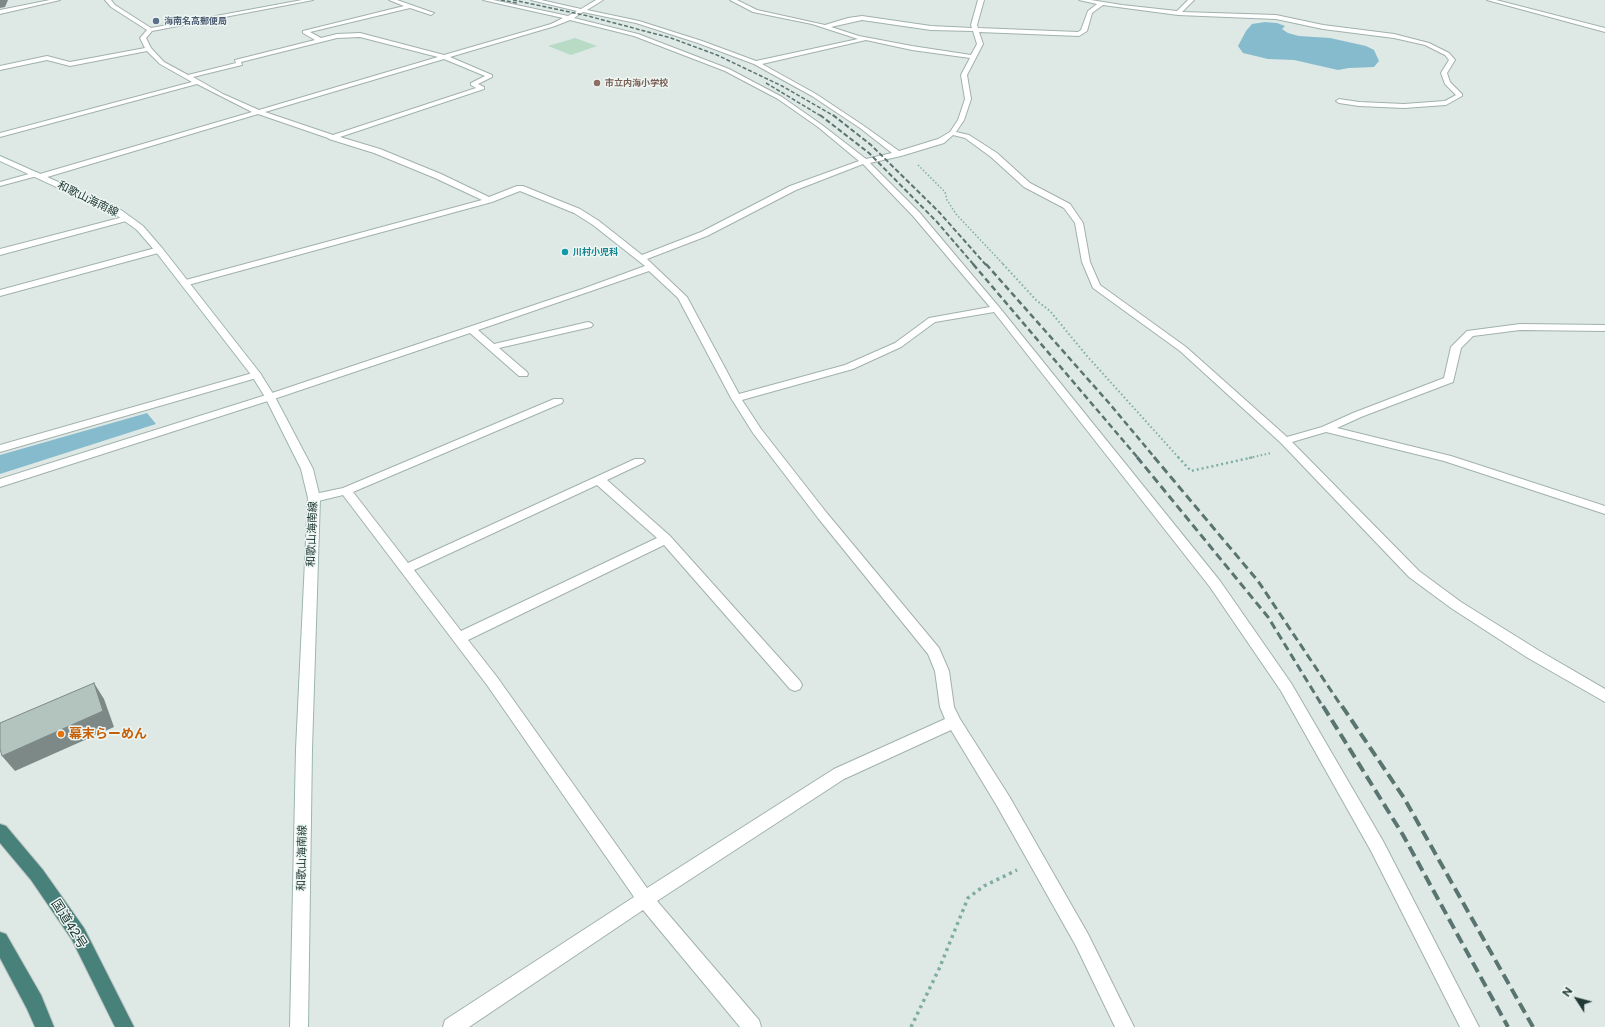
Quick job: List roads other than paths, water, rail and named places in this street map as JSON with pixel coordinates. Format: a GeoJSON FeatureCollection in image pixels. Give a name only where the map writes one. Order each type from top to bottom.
{"type":"FeatureCollection","features":[{"type":"Feature","properties":{"kind":"highway","name":"国道42号"},"geometry":{"type":"LineString","coordinates":[[0,831],[37,875],[78,934],[125,1027]]}},
{"type":"Feature","properties":{"kind":"highway"},"geometry":{"type":"LineString","coordinates":[[0,940],[34,1002],[45,1027]]}},
{"type":"Feature","properties":{"kind":"street"},"geometry":{"type":"LineString","coordinates":[[0,12],[57,0]]}},
{"type":"Feature","properties":{"kind":"street"},"geometry":{"type":"LineString","coordinates":[[108,0],[113,6],[150,30]]}},
{"type":"Feature","properties":{"kind":"street"},"geometry":{"type":"LineString","coordinates":[[310,0],[150,30],[143,38],[148,49],[162,63],[221,95],[259,112],[331,138],[377,151],[438,176],[489,200]]}},
{"type":"Feature","properties":{"kind":"street"},"geometry":{"type":"LineString","coordinates":[[392,0],[431,13]]}},
{"type":"Feature","properties":{"kind":"street"},"geometry":{"type":"LineString","coordinates":[[486,0],[569,18],[636,35],[727,70],[780,98],[820,126],[865,162],[916,214],[996,309],[1215,584],[1286,687],[1377,846],[1470,1027]]}},
{"type":"Feature","properties":{"kind":"street"},"geometry":{"type":"LineString","coordinates":[[534,0],[637,22],[756,63],[814,95],[902,153]]}},
{"type":"Feature","properties":{"kind":"street"},"geometry":{"type":"LineString","coordinates":[[0,184],[38,175],[259,112],[553,25],[569,18],[600,0]]}},
{"type":"Feature","properties":{"kind":"street"},"geometry":{"type":"LineString","coordinates":[[733,0],[755,11],[796,18],[865,38],[912,48],[974,57]]}},
{"type":"Feature","properties":{"kind":"street"},"geometry":{"type":"LineString","coordinates":[[642,258],[704,234],[793,188],[865,162],[941,141],[952,133],[961,120],[968,99],[964,75],[980,44],[974,25],[981,0]]}},
{"type":"Feature","properties":{"kind":"street"},"geometry":{"type":"LineString","coordinates":[[1082,0],[1101,4],[1178,13],[1276,17],[1324,27],[1376,33],[1427,44],[1446,54],[1452,60],[1444,73],[1447,82],[1460,95],[1446,103],[1404,106],[1359,104],[1339,101]]}},
{"type":"Feature","properties":{"kind":"street"},"geometry":{"type":"LineString","coordinates":[[1178,13],[1190,0]]}},
{"type":"Feature","properties":{"kind":"street"},"geometry":{"type":"LineString","coordinates":[[1490,0],[1605,30]]}},
{"type":"Feature","properties":{"kind":"street"},"geometry":{"type":"LineString","coordinates":[[825,27],[848,20],[862,18],[923,27],[1079,34],[1084,31],[1090,12],[1101,4]]}},
{"type":"Feature","properties":{"kind":"street"},"geometry":{"type":"LineString","coordinates":[[320,40],[305,32],[410,6]]}},
{"type":"Feature","properties":{"kind":"street"},"geometry":{"type":"LineString","coordinates":[[186,77],[240,64],[237,61],[336,36],[360,35],[393,45],[444,57],[490,76],[473,84],[482,88],[331,138]]}},
{"type":"Feature","properties":{"kind":"street"},"geometry":{"type":"LineString","coordinates":[[756,63],[865,38]]}},
{"type":"Feature","properties":{"kind":"street"},"geometry":{"type":"LineString","coordinates":[[0,68],[47,58],[70,64],[148,49]]}},
{"type":"Feature","properties":{"kind":"street"},"geometry":{"type":"LineString","coordinates":[[0,136],[199,82]]}},
{"type":"Feature","properties":{"kind":"street"},"geometry":{"type":"LineString","coordinates":[[952,133],[967,136],[994,155],[1027,185],[1067,206],[1079,223],[1086,262],[1096,286],[1183,349],[1288,444],[1414,574],[1456,605],[1533,654],[1605,696]]}},
{"type":"Feature","properties":{"kind":"street","name":"和歌山海南線"},"geometry":{"type":"LineString","coordinates":[[0,158],[118,212],[140,228],[159,250],[256,375],[270,397],[308,470],[314,498],[304,749],[300,1027]]}},
{"type":"Feature","properties":{"kind":"street"},"geometry":{"type":"LineString","coordinates":[[185,283],[489,200],[520,188],[577,211],[596,222],[642,258],[682,297],[736,398],[757,431],[817,509],[934,652],[942,671],[947,707],[954,722],[1037,860],[1082,940],[1125,1027]]}},
{"type":"Feature","properties":{"kind":"street"},"geometry":{"type":"LineString","coordinates":[[0,252],[127,218]]}},
{"type":"Feature","properties":{"kind":"street"},"geometry":{"type":"LineString","coordinates":[[0,294],[159,250]]}},
{"type":"Feature","properties":{"kind":"street"},"geometry":{"type":"LineString","coordinates":[[0,483],[270,397],[588,290],[651,267]]}},
{"type":"Feature","properties":{"kind":"street"},"geometry":{"type":"LineString","coordinates":[[736,398],[849,366],[898,345],[932,320],[996,309]]}},
{"type":"Feature","properties":{"kind":"street"},"geometry":{"type":"LineString","coordinates":[[492,347],[588,325]]}},
{"type":"Feature","properties":{"kind":"street"},"geometry":{"type":"LineString","coordinates":[[1288,444],[1326,430],[1357,415],[1449,380],[1456,347],[1470,332],[1520,327],[1605,328]]}},
{"type":"Feature","properties":{"kind":"street"},"geometry":{"type":"LineString","coordinates":[[471,329],[523,374]]}},
{"type":"Feature","properties":{"kind":"street"},"geometry":{"type":"LineString","coordinates":[[0,449],[256,375]]}},
{"type":"Feature","properties":{"kind":"street"},"geometry":{"type":"LineString","coordinates":[[314,498],[346,491],[558,401]]}},
{"type":"Feature","properties":{"kind":"street"},"geometry":{"type":"LineString","coordinates":[[1326,430],[1447,458],[1605,510]]}},
{"type":"Feature","properties":{"kind":"street"},"geometry":{"type":"LineString","coordinates":[[406,569],[639,461]]}},
{"type":"Feature","properties":{"kind":"street"},"geometry":{"type":"LineString","coordinates":[[599,480],[666,539],[795,685]]}},
{"type":"Feature","properties":{"kind":"street"},"geometry":{"type":"LineString","coordinates":[[346,491],[492,681],[644,898],[752,1027]]}},
{"type":"Feature","properties":{"kind":"street"},"geometry":{"type":"LineString","coordinates":[[459,638],[666,539]]}},
{"type":"Feature","properties":{"kind":"street"},"geometry":{"type":"LineString","coordinates":[[452,1027],[644,898],[839,774],[954,722]]}},
{"type":"Feature","properties":{"kind":"water"},"geometry":{"type":"Polygon","coordinates":[[[1265,22],[1277,23],[1285,26],[1282,29],[1288,33],[1299,36],[1330,38],[1366,46],[1374,50],[1379,61],[1374,67],[1338,70],[1294,60],[1268,59],[1243,53],[1238,46],[1246,31],[1252,24],[1265,22]]]}},
{"type":"Feature","properties":{"kind":"water"},"geometry":{"type":"Polygon","coordinates":[[[147,413],[156,424],[0,474],[0,455],[147,413]]]}},
{"type":"Feature","properties":{"kind":"railway"},"geometry":{"type":"LineString","coordinates":[[501,0],[517,3]]}},
{"type":"Feature","properties":{"kind":"railway"},"geometry":{"type":"LineString","coordinates":[[513,0],[588,16],[671,38],[717,55],[782,86],[834,116]]}},
{"type":"Feature","properties":{"kind":"railway"},"geometry":{"type":"LineString","coordinates":[[766,83],[821,116]]}},
{"type":"Feature","properties":{"kind":"railway"},"geometry":{"type":"LineString","coordinates":[[820,115],[869,153],[937,222],[974,265]]}},
{"type":"Feature","properties":{"kind":"railway"},"geometry":{"type":"LineString","coordinates":[[833,115],[871,145],[939,212],[986,265]]}},
{"type":"Feature","properties":{"kind":"railway"},"geometry":{"type":"LineString","coordinates":[[973,264],[1138,458]]}},
{"type":"Feature","properties":{"kind":"railway"},"geometry":{"type":"LineString","coordinates":[[986,264],[1109,403],[1155,458]]}},
{"type":"Feature","properties":{"kind":"railway"},"geometry":{"type":"LineString","coordinates":[[1137,457],[1268,617],[1323,707]]}},
{"type":"Feature","properties":{"kind":"railway"},"geometry":{"type":"LineString","coordinates":[[1154,457],[1258,581],[1342,707]]}},
{"type":"Feature","properties":{"kind":"railway"},"geometry":{"type":"LineString","coordinates":[[1323,706],[1403,835],[1508,1027]]}},
{"type":"Feature","properties":{"kind":"railway"},"geometry":{"type":"LineString","coordinates":[[1342,706],[1404,798],[1533,1027]]}},
{"type":"Feature","properties":{"kind":"place","name":"海南名高郵便局"},"geometry":{"type":"Point","coordinates":[156,21]}},
{"type":"Feature","properties":{"kind":"place","name":"市立内海小学校"},"geometry":{"type":"Point","coordinates":[597,83]}},
{"type":"Feature","properties":{"kind":"place","name":"川村小児科"},"geometry":{"type":"Point","coordinates":[565,252]}},
{"type":"Feature","properties":{"kind":"place","name":"幕末らーめん"},"geometry":{"type":"Point","coordinates":[61,734]}}]}
